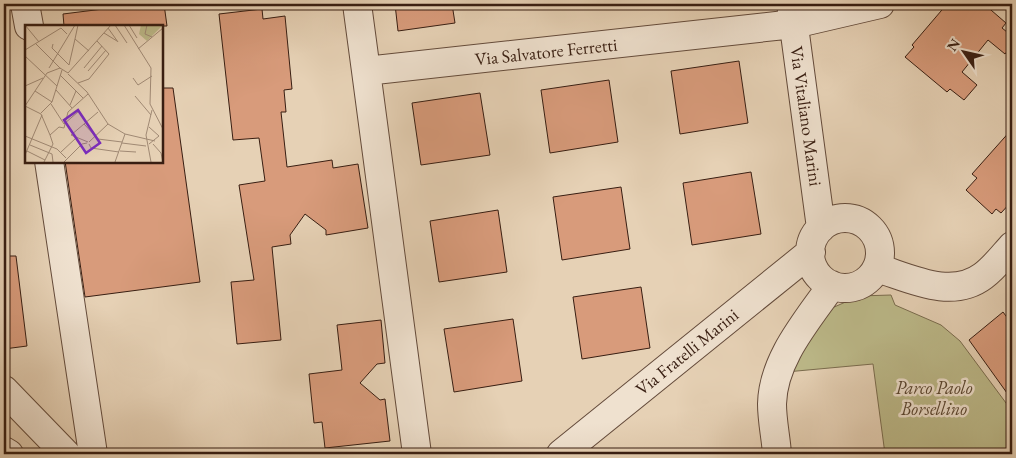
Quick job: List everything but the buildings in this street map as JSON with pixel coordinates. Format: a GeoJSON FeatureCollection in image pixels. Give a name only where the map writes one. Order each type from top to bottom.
{"type":"FeatureCollection","features":[{"type":"Feature","properties":{"kind":"street"},"geometry":{"type":"LineString","coordinates":[[25,4],[29,25]]}},
{"type":"Feature","properties":{"kind":"street"},"geometry":{"type":"LineString","coordinates":[[357,4],[417,454]]}},
{"type":"Feature","properties":{"kind":"street","name":"Via Salvatore Ferretti"},"geometry":{"type":"LineString","coordinates":[[366,71],[880,4]]}},
{"type":"Feature","properties":{"kind":"street","name":"Via Vitaliano Marini"},"geometry":{"type":"LineString","coordinates":[[792,14],[816,240]]}},
{"type":"Feature","properties":{"kind":"street"},"geometry":{"type":"LineString","coordinates":[[49,162],[93,454]]}},
{"type":"Feature","properties":{"kind":"street"},"geometry":{"type":"LineString","coordinates":[[843,218],[866,224],[874,233],[879,244],[880,256],[877,268],[863,283],[853,287],[842,288],[832,286],[816,272],[812,262],[816,240],[831,221],[843,218]]}},
{"type":"Feature","properties":{"kind":"street","name":"Via Fratelli Marini"},"geometry":{"type":"LineString","coordinates":[[563,454],[816,240]]}},
{"type":"Feature","properties":{"kind":"street"},"geometry":{"type":"LineString","coordinates":[[877,268],[933,285],[956,288],[965,286],[982,277],[1012,246]]}},
{"type":"Feature","properties":{"kind":"street"},"geometry":{"type":"LineString","coordinates":[[777,454],[772,404],[777,376],[788,350],[832,286]]}},
{"type":"Feature","properties":{"kind":"street"},"geometry":{"type":"LineString","coordinates":[[4,390],[66,454]]}},
{"type":"Feature","properties":{"kind":"street"},"geometry":{"type":"LineString","coordinates":[[4,451],[10,454]]}},
{"type":"Feature","properties":{"kind":"green space","name":"Parco Paolo Borsellino"},"geometry":{"type":"Polygon","coordinates":[[[891,295],[895,305],[941,325],[960,341],[1012,411],[1012,454],[885,454],[873,364],[786,372],[832,308],[859,296],[891,295]]]}}]}
